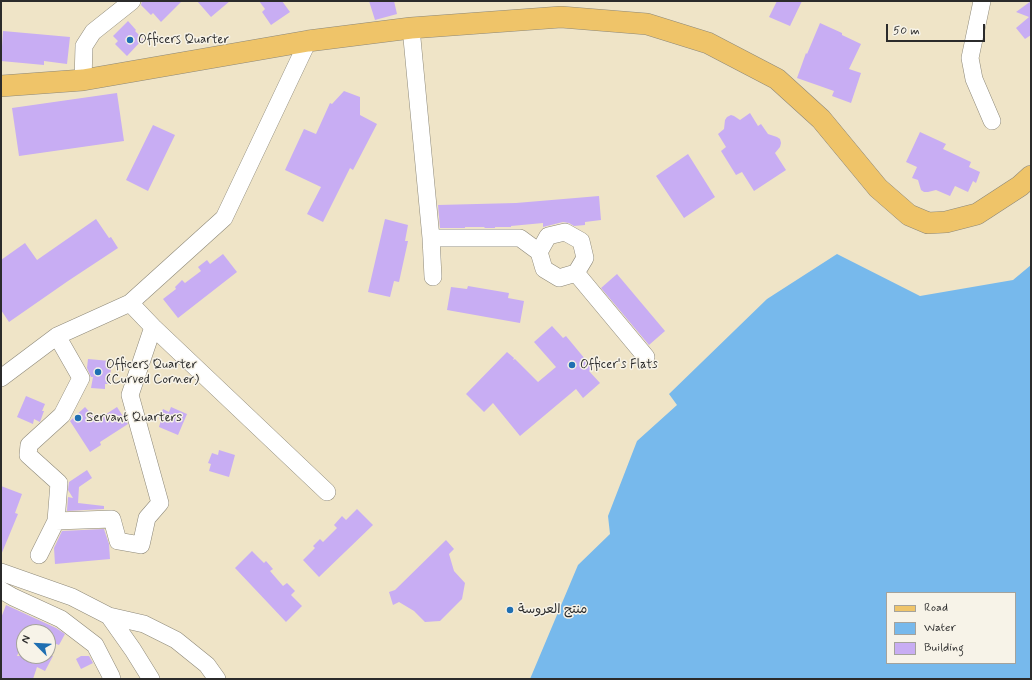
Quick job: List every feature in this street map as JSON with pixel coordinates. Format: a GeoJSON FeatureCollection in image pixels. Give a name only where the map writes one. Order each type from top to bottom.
{"type":"FeatureCollection","features":[{"type":"Feature","properties":{"kind":"main road"},"geometry":{"type":"LineString","coordinates":[[1,86],[83,80],[308,42],[411,28],[561,17],[647,24],[708,43],[776,79],[820,118],[878,188],[909,215],[928,223],[946,222],[977,214],[1020,186],[1031,176]]}},
{"type":"Feature","properties":{"kind":"street"},"geometry":{"type":"LineString","coordinates":[[83,80],[84,46],[93,32],[132,1]]}},
{"type":"Feature","properties":{"kind":"street"},"geometry":{"type":"LineString","coordinates":[[982,1],[970,58],[974,79],[992,121]]}},
{"type":"Feature","properties":{"kind":"street"},"geometry":{"type":"LineString","coordinates":[[411,28],[434,277]]}},
{"type":"Feature","properties":{"kind":"street"},"geometry":{"type":"LineString","coordinates":[[1,378],[57,336],[130,303],[224,218],[308,42]]}},
{"type":"Feature","properties":{"kind":"street"},"geometry":{"type":"LineString","coordinates":[[565,232],[580,241],[585,258],[576,273],[559,278],[544,269],[540,252],[548,236],[565,232]]}},
{"type":"Feature","properties":{"kind":"street"},"geometry":{"type":"LineString","coordinates":[[431,238],[520,238],[540,252]]}},
{"type":"Feature","properties":{"kind":"street"},"geometry":{"type":"LineString","coordinates":[[576,273],[646,357]]}},
{"type":"Feature","properties":{"kind":"street"},"geometry":{"type":"LineString","coordinates":[[130,303],[153,327],[327,492]]}},
{"type":"Feature","properties":{"kind":"street"},"geometry":{"type":"LineString","coordinates":[[56,521],[112,519],[118,541],[141,545],[147,518],[160,503],[130,395],[153,327]]}},
{"type":"Feature","properties":{"kind":"street"},"geometry":{"type":"LineString","coordinates":[[39,554],[56,521],[59,483],[28,454],[29,445],[62,415],[81,378],[57,336]]}},
{"type":"Feature","properties":{"kind":"street"},"geometry":{"type":"LineString","coordinates":[[1,572],[72,597],[109,616],[144,624],[176,640],[207,665],[217,679]]}},
{"type":"Feature","properties":{"kind":"street"},"geometry":{"type":"LineString","coordinates":[[2,592],[62,619],[95,645],[112,676],[112,679]]}},
{"type":"Feature","properties":{"kind":"street"},"geometry":{"type":"LineString","coordinates":[[109,616],[151,679]]}},
{"type":"Feature","properties":{"kind":"water"},"geometry":{"type":"Polygon","coordinates":[[[837,254],[920,296],[1013,280],[1031,265],[1031,679],[530,679],[578,565],[610,534],[608,516],[637,441],[677,405],[669,394],[767,299],[837,254]]]}},
{"type":"Feature","properties":{"kind":"building","name":"Officers Quarter"},"geometry":{"type":"Polygon","coordinates":[[[142,1],[182,1],[161,22],[153,13],[151,15],[141,5],[142,1]]]}},
{"type":"Feature","properties":{"kind":"building","name":"Officers Quarter"},"geometry":{"type":"Polygon","coordinates":[[[197,1],[230,1],[211,17],[197,1]]]}},
{"type":"Feature","properties":{"kind":"building","name":"Officers Quarter"},"geometry":{"type":"Polygon","coordinates":[[[259,1],[282,1],[290,12],[271,25],[262,12],[265,9],[259,1]]]}},
{"type":"Feature","properties":{"kind":"building"},"geometry":{"type":"Polygon","coordinates":[[[369,1],[394,1],[397,14],[375,20],[369,1]]]}},
{"type":"Feature","properties":{"kind":"building"},"geometry":{"type":"Polygon","coordinates":[[[777,1],[802,1],[790,26],[769,17],[777,1]]]}},
{"type":"Feature","properties":{"kind":"building"},"geometry":{"type":"Polygon","coordinates":[[[1031,1],[1031,35],[1025,39],[1016,28],[1029,17],[1016,12],[1031,1]]]}},
{"type":"Feature","properties":{"kind":"building","name":"Officers Quarter"},"geometry":{"type":"Polygon","coordinates":[[[128,21],[143,39],[127,56],[115,44],[118,41],[113,36],[128,21]]]}},
{"type":"Feature","properties":{"kind":"building"},"geometry":{"type":"Polygon","coordinates":[[[820,23],[861,44],[849,69],[861,73],[851,103],[832,96],[834,91],[797,78],[806,53],[807,54],[820,23]]]}},
{"type":"Feature","properties":{"kind":"building"},"geometry":{"type":"Polygon","coordinates":[[[3,31],[70,37],[67,64],[44,61],[44,65],[1,61],[3,31]]]}},
{"type":"Feature","properties":{"kind":"building"},"geometry":{"type":"Polygon","coordinates":[[[344,91],[360,97],[360,115],[377,124],[353,170],[350,168],[323,222],[307,214],[321,187],[285,170],[304,129],[316,134],[330,103],[332,104],[344,91]]]}},
{"type":"Feature","properties":{"kind":"building"},"geometry":{"type":"Polygon","coordinates":[[[117,93],[124,141],[19,156],[12,108],[117,93]]]}},
{"type":"Feature","properties":{"kind":"building"},"geometry":{"type":"Polygon","coordinates":[[[750,113],[758,126],[761,124],[768,134],[780,139],[780,147],[775,153],[786,170],[754,191],[742,172],[736,175],[721,151],[726,147],[718,134],[724,129],[725,120],[727,117],[731,115],[740,120],[750,113]]]}},
{"type":"Feature","properties":{"kind":"building"},"geometry":{"type":"Polygon","coordinates":[[[153,125],[175,135],[148,191],[126,180],[153,125]]]}},
{"type":"Feature","properties":{"kind":"building"},"geometry":{"type":"Polygon","coordinates":[[[920,132],[946,144],[943,149],[971,162],[969,167],[980,172],[976,183],[973,181],[968,192],[955,186],[950,196],[936,190],[924,192],[921,190],[918,180],[912,178],[917,167],[906,162],[920,132]]]}},
{"type":"Feature","properties":{"kind":"building"},"geometry":{"type":"Polygon","coordinates":[[[688,154],[715,197],[684,218],[656,176],[688,154]]]}},
{"type":"Feature","properties":{"kind":"building"},"geometry":{"type":"Polygon","coordinates":[[[599,196],[601,220],[585,222],[585,225],[574,226],[563,222],[543,227],[543,223],[495,228],[440,228],[438,205],[516,203],[599,196]]]}},
{"type":"Feature","properties":{"kind":"building"},"geometry":{"type":"Polygon","coordinates":[[[96,219],[118,248],[9,322],[1,310],[1,260],[25,243],[37,260],[96,219]]]}},
{"type":"Feature","properties":{"kind":"building"},"geometry":{"type":"Polygon","coordinates":[[[385,219],[408,225],[405,241],[408,241],[399,282],[394,281],[390,297],[368,292],[385,219]]]}},
{"type":"Feature","properties":{"kind":"building"},"geometry":{"type":"Polygon","coordinates":[[[223,254],[237,272],[178,318],[163,299],[176,289],[175,287],[182,280],[185,283],[201,271],[198,267],[207,260],[210,264],[223,254]]]}},
{"type":"Feature","properties":{"kind":"building","name":"Officer's Flats"},"geometry":{"type":"Polygon","coordinates":[[[617,274],[665,331],[649,345],[601,288],[617,274]]]}},
{"type":"Feature","properties":{"kind":"building"},"geometry":{"type":"Polygon","coordinates":[[[468,286],[509,293],[508,298],[524,301],[520,323],[447,310],[451,287],[467,289],[468,286]]]}},
{"type":"Feature","properties":{"kind":"building"},"geometry":{"type":"Polygon","coordinates":[[[552,326],[563,338],[566,336],[593,367],[589,371],[600,383],[583,398],[576,389],[520,436],[493,403],[484,412],[466,394],[507,352],[514,358],[513,360],[515,359],[538,382],[556,367],[534,342],[552,326]]]}},
{"type":"Feature","properties":{"kind":"building","name":"Officers Quarter (Curved Corner)"},"geometry":{"type":"Polygon","coordinates":[[[88,359],[110,361],[109,368],[111,369],[109,384],[105,384],[105,389],[91,388],[93,377],[91,377],[87,368],[88,359]]]}},
{"type":"Feature","properties":{"kind":"building"},"geometry":{"type":"Polygon","coordinates":[[[26,396],[45,404],[40,422],[34,419],[33,424],[17,417],[26,396]]]}},
{"type":"Feature","properties":{"kind":"building"},"geometry":{"type":"Polygon","coordinates":[[[85,407],[97,420],[117,407],[128,424],[100,442],[101,445],[90,452],[70,421],[85,407]]]}},
{"type":"Feature","properties":{"kind":"building"},"geometry":{"type":"Polygon","coordinates":[[[171,407],[187,414],[178,435],[159,427],[161,420],[159,419],[163,409],[169,412],[171,407]]]}},
{"type":"Feature","properties":{"kind":"building"},"geometry":{"type":"Polygon","coordinates":[[[219,450],[235,455],[229,477],[209,471],[211,464],[208,463],[212,453],[218,455],[219,450]]]}},
{"type":"Feature","properties":{"kind":"building"},"geometry":{"type":"Polygon","coordinates":[[[87,470],[92,478],[79,487],[78,503],[104,506],[104,509],[67,511],[68,497],[73,498],[68,490],[69,482],[87,470]]]}},
{"type":"Feature","properties":{"kind":"building"},"geometry":{"type":"Polygon","coordinates":[[[1,486],[22,494],[15,513],[18,514],[1,555],[1,486]]]}},
{"type":"Feature","properties":{"kind":"building"},"geometry":{"type":"Polygon","coordinates":[[[357,509],[373,525],[319,577],[303,560],[315,548],[313,546],[320,539],[323,542],[337,528],[334,525],[342,516],[346,520],[357,509]]]}},
{"type":"Feature","properties":{"kind":"building"},"geometry":{"type":"Polygon","coordinates":[[[104,529],[109,544],[110,559],[55,564],[54,548],[62,531],[104,529]]]}},
{"type":"Feature","properties":{"kind":"building"},"geometry":{"type":"Polygon","coordinates":[[[446,540],[454,549],[449,554],[454,571],[465,583],[462,599],[440,621],[425,622],[414,611],[399,602],[393,605],[389,592],[395,590],[446,540]]]}},
{"type":"Feature","properties":{"kind":"building"},"geometry":{"type":"Polygon","coordinates":[[[252,551],[264,563],[266,561],[273,569],[270,571],[283,586],[287,583],[295,591],[291,595],[302,606],[286,622],[235,568],[252,551]]]}},
{"type":"Feature","properties":{"kind":"building"},"geometry":{"type":"Polygon","coordinates":[[[6,605],[47,624],[16,624],[16,664],[49,664],[45,671],[37,667],[33,679],[1,679],[1,618],[6,605]]]}},
{"type":"Feature","properties":{"kind":"building"},"geometry":{"type":"Polygon","coordinates":[[[56,628],[65,634],[59,645],[56,644],[56,628]]]}},
{"type":"Feature","properties":{"kind":"building"},"geometry":{"type":"Polygon","coordinates":[[[81,656],[89,656],[93,663],[81,669],[76,659],[81,656]]]}},
{"type":"Feature","properties":{"kind":"place","name":"Officers Quarter"},"geometry":{"type":"Point","coordinates":[130,40]}},
{"type":"Feature","properties":{"kind":"place","name":"Officer's Flats"},"geometry":{"type":"Point","coordinates":[572,365]}},
{"type":"Feature","properties":{"kind":"place","name":"Officers Quarter (Curved Corner)"},"geometry":{"type":"Point","coordinates":[98,372]}},
{"type":"Feature","properties":{"kind":"place","name":"Servant Quarters"},"geometry":{"type":"Point","coordinates":[78,418]}},
{"type":"Feature","properties":{"kind":"place","name":"منتج العروسة"},"geometry":{"type":"Point","coordinates":[510,610]}}]}
